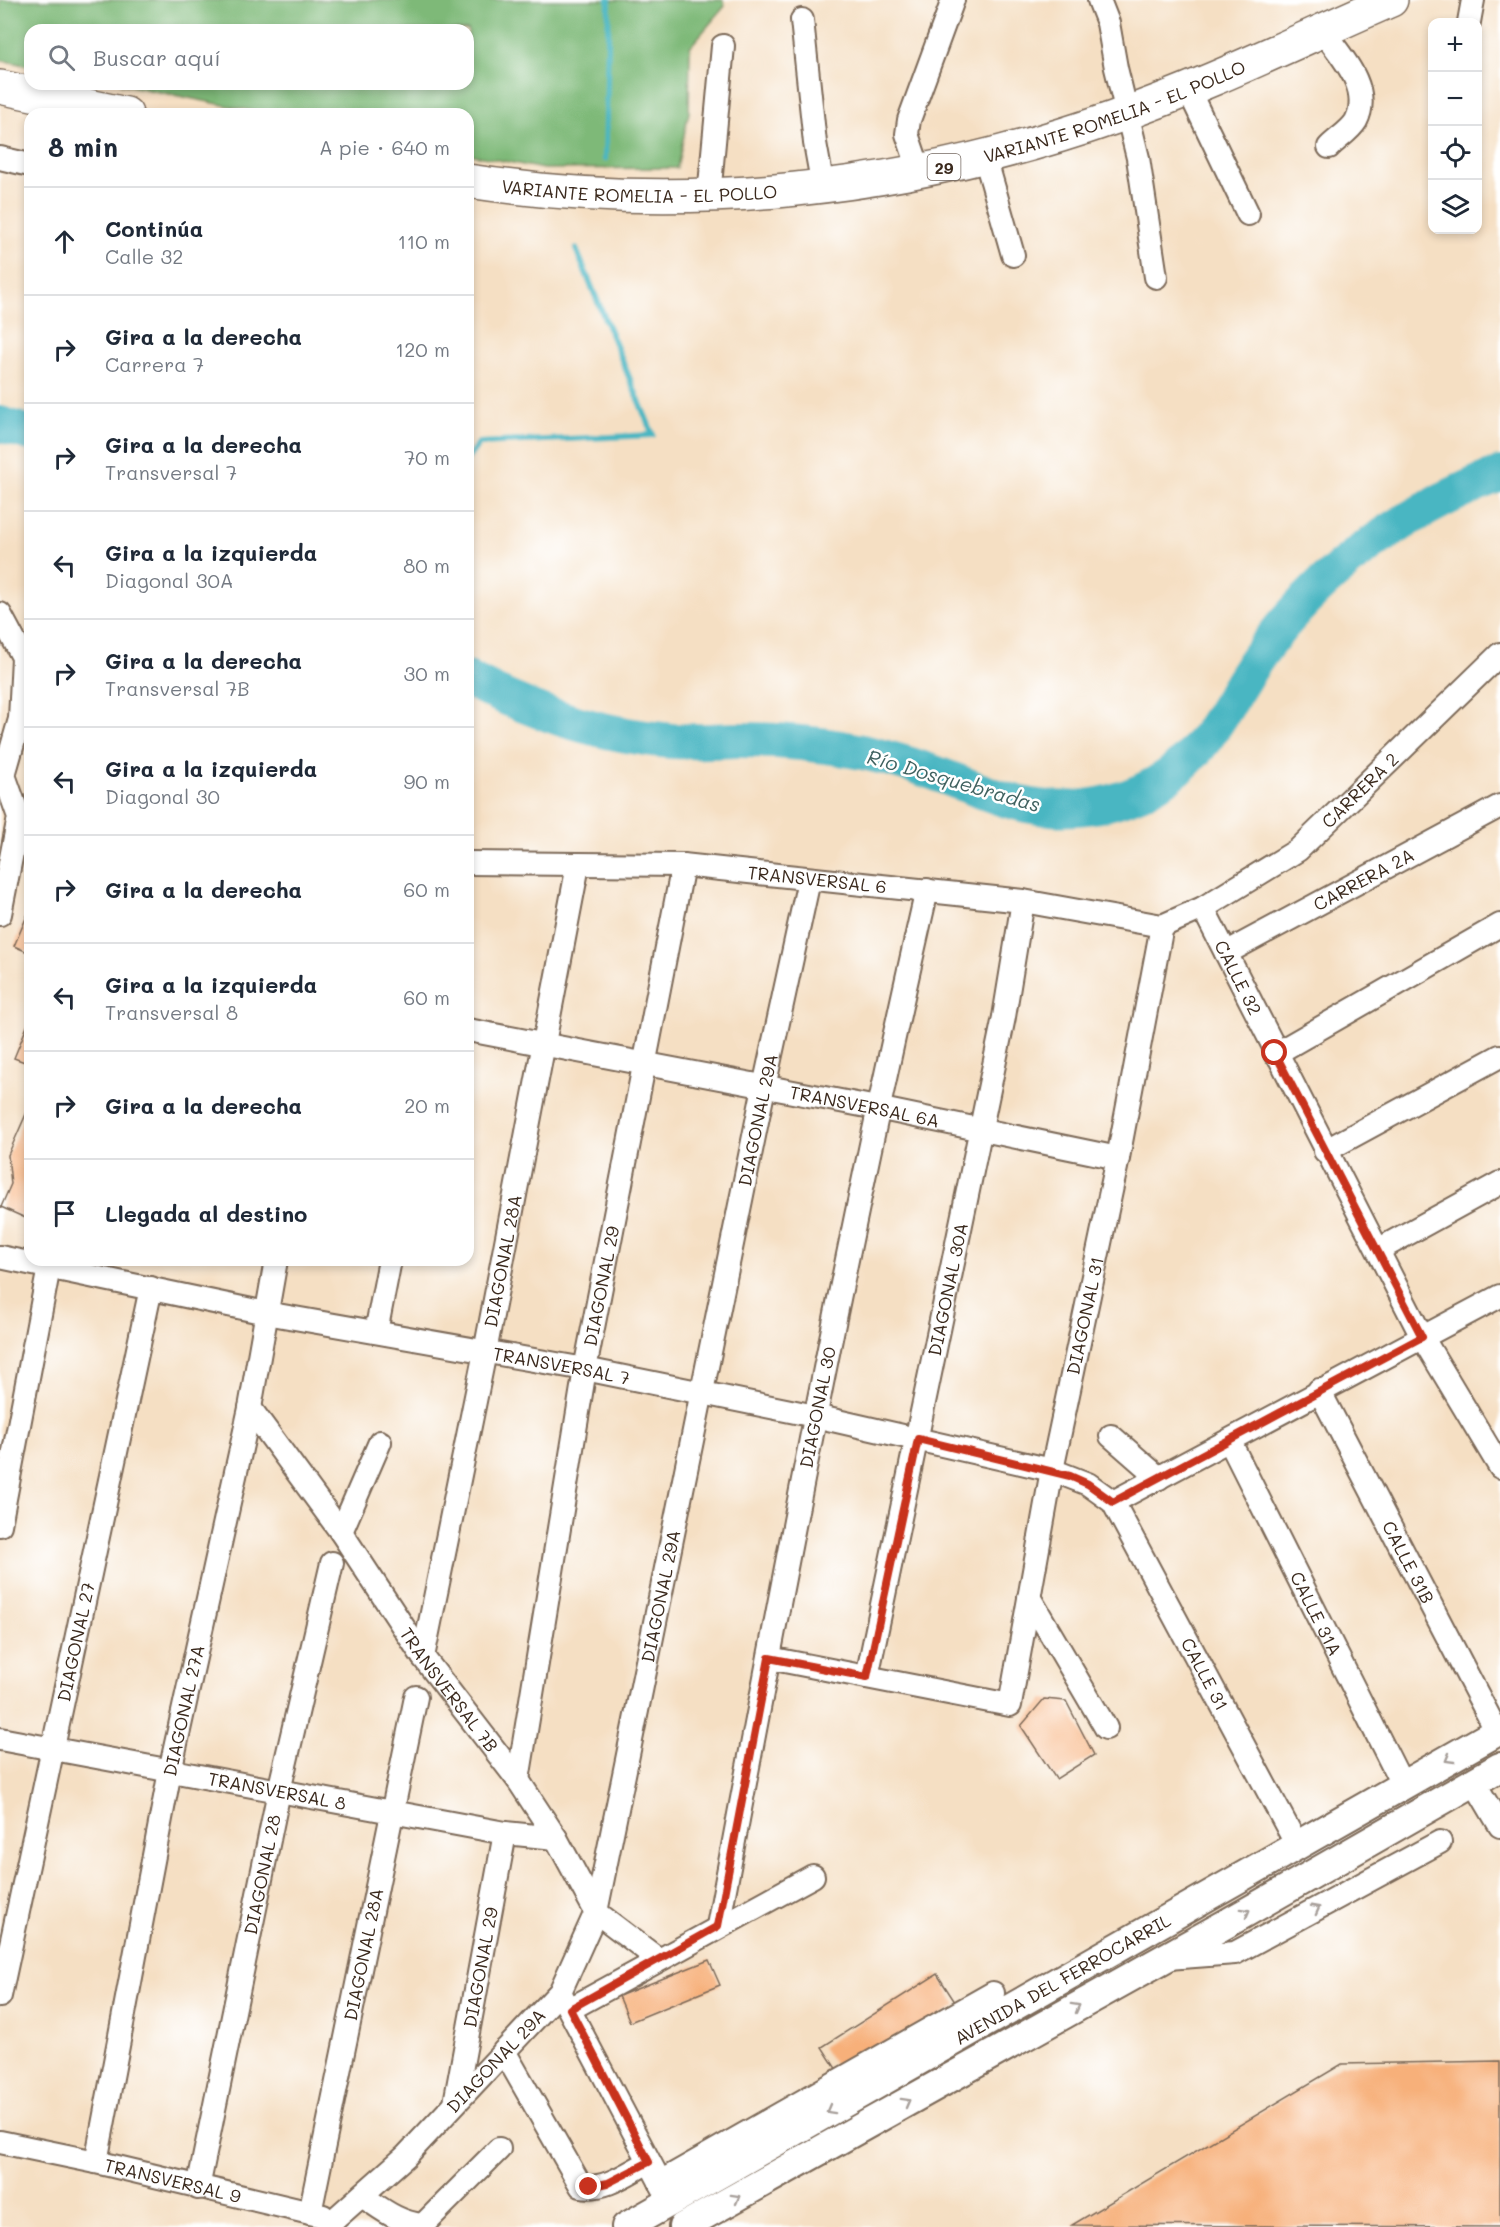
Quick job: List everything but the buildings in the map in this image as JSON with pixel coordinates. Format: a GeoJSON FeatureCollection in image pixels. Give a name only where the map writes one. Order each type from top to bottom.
{"type":"FeatureCollection","features":[{"type":"Feature","properties":{"kind":"highway","name":"VARIANTE ROMELIA - EL POLLO"},"geometry":{"type":"LineString","coordinates":[[474,182],[601,194],[709,196],[823,187],[920,172],[984,157],[1126,114],[1392,0]]}},
{"type":"Feature","properties":{"kind":"highway"},"geometry":{"type":"LineString","coordinates":[[0,87],[98,108]]}},
{"type":"Feature","properties":{"kind":"main road","name":"AVENIDA DEL FERROCARRIL"},"geometry":{"type":"LineString","coordinates":[[626,2227],[665,2191],[1298,1847],[1499,1731]]}},
{"type":"Feature","properties":{"kind":"main road","name":"AVENIDA DEL FERROCARRIL"},"geometry":{"type":"LineString","coordinates":[[683,2227],[1500,1767]]}},
{"type":"Feature","properties":{"kind":"street"},"geometry":{"type":"LineString","coordinates":[[920,172],[907,134],[909,120],[953,0]]}},
{"type":"Feature","properties":{"kind":"street"},"geometry":{"type":"LineString","coordinates":[[1099,0],[1108,23],[1126,114],[1138,158],[1156,277]]}},
{"type":"Feature","properties":{"kind":"street"},"geometry":{"type":"LineString","coordinates":[[1470,18],[1473,0]]}},
{"type":"Feature","properties":{"kind":"street"},"geometry":{"type":"LineString","coordinates":[[802,20],[815,143],[823,187]]}},
{"type":"Feature","properties":{"kind":"street"},"geometry":{"type":"LineString","coordinates":[[1322,30],[1356,78],[1362,100],[1356,122],[1329,147]]}},
{"type":"Feature","properties":{"kind":"street"},"geometry":{"type":"LineString","coordinates":[[709,196],[723,46]]}},
{"type":"Feature","properties":{"kind":"street"},"geometry":{"type":"LineString","coordinates":[[1188,89],[1248,214]]}},
{"type":"Feature","properties":{"kind":"street"},"geometry":{"type":"LineString","coordinates":[[984,157],[1013,255]]}},
{"type":"Feature","properties":{"kind":"street"},"geometry":{"type":"LineString","coordinates":[[0,158],[24,164]]}},
{"type":"Feature","properties":{"kind":"street"},"geometry":{"type":"LineString","coordinates":[[0,614],[23,657],[20,719],[2,775],[19,818],[0,914]]}},
{"type":"Feature","properties":{"kind":"street","name":"CARRERA 2"},"geometry":{"type":"LineString","coordinates":[[1203,908],[1298,850],[1500,654]]}},
{"type":"Feature","properties":{"kind":"street","name":"CARRERA 2A"},"geometry":{"type":"LineString","coordinates":[[1226,953],[1500,806]]}},
{"type":"Feature","properties":{"kind":"street","name":"TRANSVERSAL 6"},"geometry":{"type":"LineString","coordinates":[[474,863],[683,865],[1023,902],[1162,926]]}},
{"type":"Feature","properties":{"kind":"street","name":"DIAGONAL 28A"},"geometry":{"type":"LineString","coordinates":[[423,1657],[485,1352],[578,865]]}},
{"type":"Feature","properties":{"kind":"street","name":"DIAGONAL 29"},"geometry":{"type":"LineString","coordinates":[[518,1780],[585,1369],[683,865]]}},
{"type":"Feature","properties":{"kind":"street","name":"DIAGONAL 29A"},"geometry":{"type":"LineString","coordinates":[[338,2223],[362,2196],[406,2157],[504,2051],[565,2001],[596,1912],[765,1087],[810,880]]}},
{"type":"Feature","properties":{"kind":"street","name":"DIAGONAL 30"},"geometry":{"type":"LineString","coordinates":[[718,1926],[815,1416],[877,1108],[927,890]]}},
{"type":"Feature","properties":{"kind":"street","name":"DIAGONAL 30A"},"geometry":{"type":"LineString","coordinates":[[867,1677],[1004,1017],[1023,902]]}},
{"type":"Feature","properties":{"kind":"street"},"geometry":{"type":"LineString","coordinates":[[1162,926],[1203,908]]}},
{"type":"Feature","properties":{"kind":"street","name":"CALLE 32"},"geometry":{"type":"LineString","coordinates":[[1203,908],[1325,1151],[1422,1337],[1490,1430],[1500,1467]]}},
{"type":"Feature","properties":{"kind":"street"},"geometry":{"type":"LineString","coordinates":[[1275,1053],[1500,925]]}},
{"type":"Feature","properties":{"kind":"street","name":"DIAGONAL 31"},"geometry":{"type":"LineString","coordinates":[[867,1677],[1010,1705],[1052,1470],[1118,1158],[1162,926]]}},
{"type":"Feature","properties":{"kind":"street","name":"TRANSVERSAL 6A"},"geometry":{"type":"LineString","coordinates":[[474,1031],[877,1108],[1118,1158]]}},
{"type":"Feature","properties":{"kind":"street"},"geometry":{"type":"LineString","coordinates":[[1325,1151],[1500,1056]]}},
{"type":"Feature","properties":{"kind":"street"},"geometry":{"type":"LineString","coordinates":[[1378,1250],[1500,1183]]}},
{"type":"Feature","properties":{"kind":"street","name":"TRANSVERSAL 7"},"geometry":{"type":"LineString","coordinates":[[0,1257],[24,1262]]}},
{"type":"Feature","properties":{"kind":"street","name":"TRANSVERSAL 7"},"geometry":{"type":"LineString","coordinates":[[44,1266],[266,1313],[585,1369],[702,1395],[815,1416],[1052,1470],[1088,1484],[1113,1502]]}},
{"type":"Feature","properties":{"kind":"street","name":"DIAGONAL 27A"},"geometry":{"type":"LineString","coordinates":[[96,2162],[170,1771],[250,1408],[275,1266]]}},
{"type":"Feature","properties":{"kind":"street"},"geometry":{"type":"LineString","coordinates":[[376,1332],[389,1266]]}},
{"type":"Feature","properties":{"kind":"street"},"geometry":{"type":"LineString","coordinates":[[0,1525],[49,1267]]}},
{"type":"Feature","properties":{"kind":"street","name":"DIAGONAL 27"},"geometry":{"type":"LineString","coordinates":[[0,1996],[151,1288]]}},
{"type":"Feature","properties":{"kind":"street"},"geometry":{"type":"LineString","coordinates":[[1113,1502],[1230,1442],[1319,1390],[1500,1296]]}},
{"type":"Feature","properties":{"kind":"street","name":"CALLE 31B"},"geometry":{"type":"LineString","coordinates":[[1319,1390],[1499,1731]]}},
{"type":"Feature","properties":{"kind":"street","name":"TRANSVERSAL 7B"},"geometry":{"type":"LineString","coordinates":[[250,1408],[341,1532],[423,1657],[518,1780],[556,1838],[596,1912],[658,1959]]}},
{"type":"Feature","properties":{"kind":"street"},"geometry":{"type":"LineString","coordinates":[[1111,1436],[1159,1478]]}},
{"type":"Feature","properties":{"kind":"street"},"geometry":{"type":"LineString","coordinates":[[341,1532],[380,1442]]}},
{"type":"Feature","properties":{"kind":"street","name":"CALLE 31A"},"geometry":{"type":"LineString","coordinates":[[1230,1442],[1403,1786]]}},
{"type":"Feature","properties":{"kind":"street","name":"CALLE 31"},"geometry":{"type":"LineString","coordinates":[[1113,1502],[1298,1847]]}},
{"type":"Feature","properties":{"kind":"street","name":"DIAGONAL 28"},"geometry":{"type":"LineString","coordinates":[[198,2188],[279,1791],[332,1563]]}},
{"type":"Feature","properties":{"kind":"street"},"geometry":{"type":"LineString","coordinates":[[1029,1597],[1106,1728]]}},
{"type":"Feature","properties":{"kind":"street"},"geometry":{"type":"LineString","coordinates":[[769,1658],[867,1677]]}},
{"type":"Feature","properties":{"kind":"street","name":"DIAGONAL 28A"},"geometry":{"type":"LineString","coordinates":[[310,2213],[416,1697]]}},
{"type":"Feature","properties":{"kind":"street","name":"TRANSVERSAL 8"},"geometry":{"type":"LineString","coordinates":[[0,1739],[506,1833],[556,1838]]}},
{"type":"Feature","properties":{"kind":"street"},"geometry":{"type":"LineString","coordinates":[[1474,1782],[1500,1826]]}},
{"type":"Feature","properties":{"kind":"street","name":"DIAGONAL 29"},"geometry":{"type":"LineString","coordinates":[[455,2103],[506,1833]]}},
{"type":"Feature","properties":{"kind":"street"},"geometry":{"type":"LineString","coordinates":[[1164,1958],[1235,1953],[1440,1842]]}},
{"type":"Feature","properties":{"kind":"street"},"geometry":{"type":"LineString","coordinates":[[813,1876],[658,1959],[565,2001],[665,2191],[993,1993]]}},
{"type":"Feature","properties":{"kind":"street"},"geometry":{"type":"LineString","coordinates":[[504,2051],[581,2186],[589,2187],[608,2183],[649,2162]]}},
{"type":"Feature","properties":{"kind":"street","name":"TRANSVERSAL 9"},"geometry":{"type":"LineString","coordinates":[[0,2142],[96,2162],[310,2213],[338,2223]]}},
{"type":"Feature","properties":{"kind":"street"},"geometry":{"type":"LineString","coordinates":[[362,2196],[395,2218],[408,2224],[423,2225],[499,2149]]}},
{"type":"Feature","properties":{"kind":"green space"},"geometry":{"type":"Polygon","coordinates":[[[0,0],[723,0],[725,6],[690,47],[689,112],[677,168],[543,169],[474,155],[474,108],[238,108],[150,90],[474,90],[474,24],[24,24],[24,65],[0,60],[0,0]]]}},
{"type":"Feature","properties":{"kind":"waterway"},"geometry":{"type":"LineString","coordinates":[[605,159],[609,0]]}},
{"type":"Feature","properties":{"kind":"waterway"},"geometry":{"type":"LineString","coordinates":[[474,450],[479,443],[653,435],[576,249]]}},
{"type":"Feature","properties":{"kind":"waterway","name":"Río Dosquebradas"},"geometry":{"type":"LineString","coordinates":[[0,424],[24,431]]}},
{"type":"Feature","properties":{"kind":"waterway","name":"Río Dosquebradas"},"geometry":{"type":"LineString","coordinates":[[474,682],[541,712],[618,734],[672,741],[770,741],[835,747],[902,762],[1025,805],[1049,808],[1096,806],[1141,792],[1183,764],[1208,735],[1260,654],[1284,624],[1338,570],[1367,547],[1431,506],[1500,474]]}},
{"type":"Feature","properties":{"kind":"route"},"geometry":{"type":"LineString","coordinates":[[589,2187],[608,2183],[649,2162],[570,2009],[718,1926],[769,1658],[867,1677],[918,1439],[1052,1470],[1088,1484],[1113,1502],[1230,1442],[1319,1390],[1422,1337],[1275,1053]]}}]}
